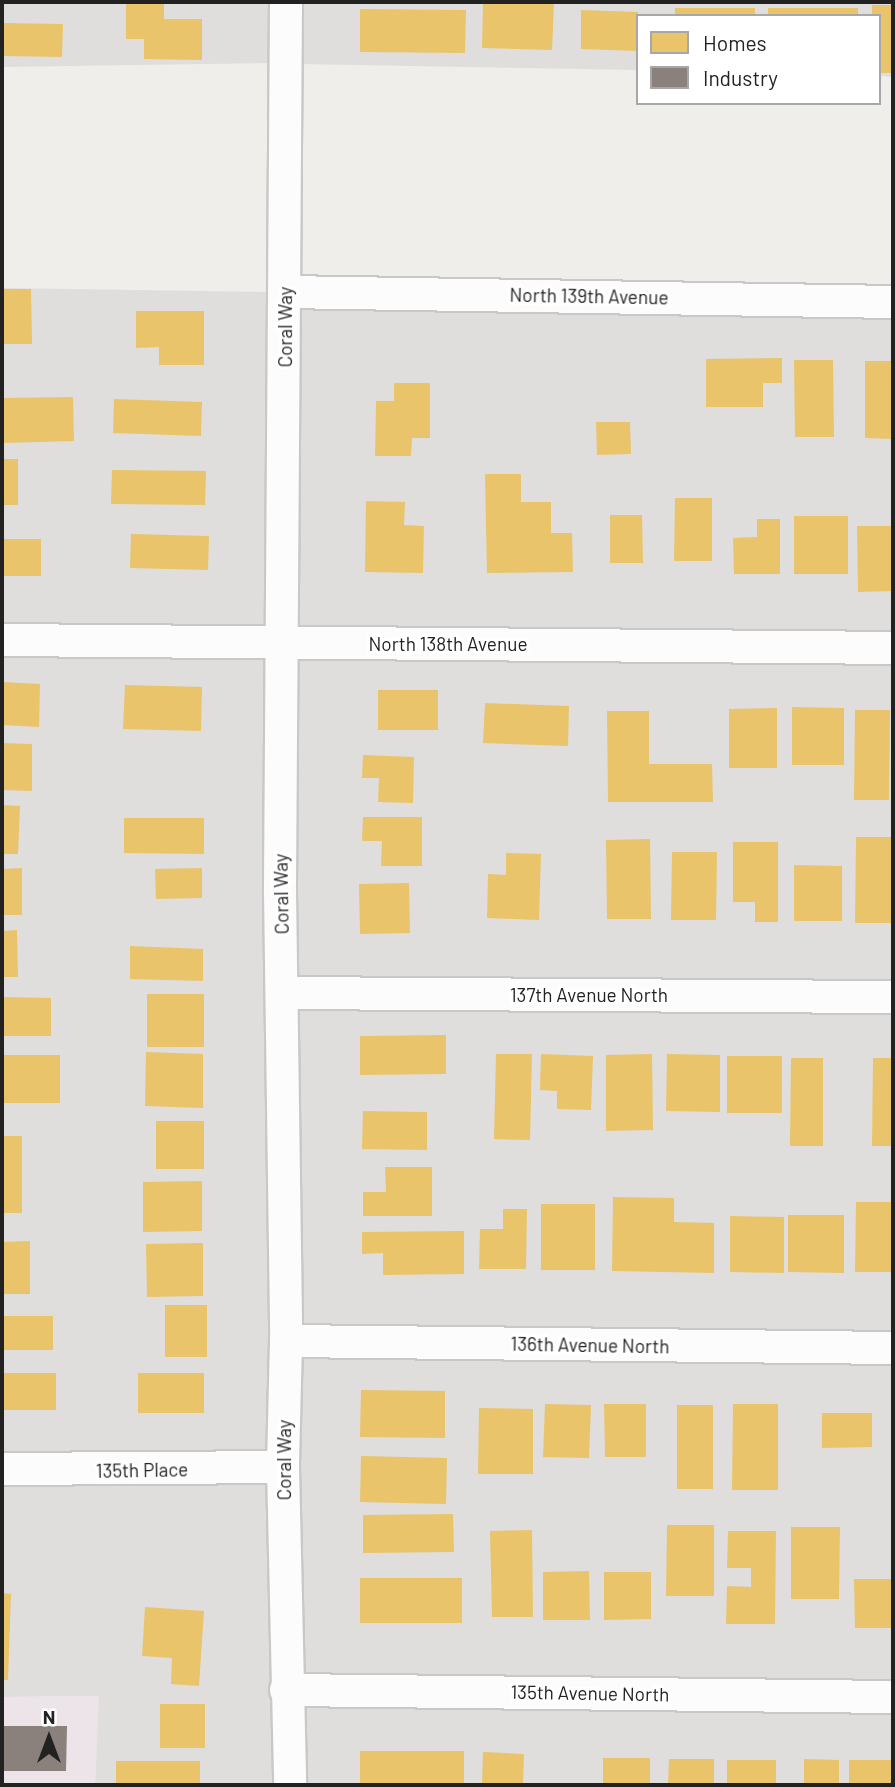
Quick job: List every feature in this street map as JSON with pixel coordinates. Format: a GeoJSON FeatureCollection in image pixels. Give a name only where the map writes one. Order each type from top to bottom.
{"type":"FeatureCollection","features":[{"type":"Feature","properties":{"kind":"street","name":"Coral Way"},"geometry":{"type":"LineString","coordinates":[[286,2],[282,642],[286,1341],[283,1468],[290,1785]]}},
{"type":"Feature","properties":{"kind":"street","name":"North 139th Avenue"},"geometry":{"type":"LineString","coordinates":[[285,292],[893,302]]}},
{"type":"Feature","properties":{"kind":"street","name":"North 138th Avenue"},"geometry":{"type":"LineString","coordinates":[[2,640],[893,648]]}},
{"type":"Feature","properties":{"kind":"street","name":"137th Avenue North"},"geometry":{"type":"LineString","coordinates":[[284,993],[893,997]]}},
{"type":"Feature","properties":{"kind":"street","name":"136th Avenue North"},"geometry":{"type":"LineString","coordinates":[[286,1341],[893,1348]]}},
{"type":"Feature","properties":{"kind":"street","name":"135th Place"},"geometry":{"type":"LineString","coordinates":[[2,1469],[283,1468]]}},
{"type":"Feature","properties":{"kind":"street","name":"135th Avenue North"},"geometry":{"type":"LineString","coordinates":[[286,1690],[893,1697]]}},
{"type":"Feature","properties":{"kind":"shaded area"},"geometry":{"type":"Polygon","coordinates":[[[2,2],[272,2],[271,63],[2,67],[2,2]]]}},
{"type":"Feature","properties":{"kind":"shaded area"},"geometry":{"type":"Polygon","coordinates":[[[300,2],[893,2],[893,77],[881,76],[881,14],[636,14],[636,70],[300,64],[300,2]]]}},
{"type":"Feature","properties":{"kind":"shaded area"},"geometry":{"type":"Polygon","coordinates":[[[2,288],[271,292],[268,627],[2,624],[2,288]]]}},
{"type":"Feature","properties":{"kind":"shaded area"},"geometry":{"type":"Polygon","coordinates":[[[299,308],[893,318],[893,632],[296,627],[299,308]]]}},
{"type":"Feature","properties":{"kind":"shaded area"},"geometry":{"type":"Polygon","coordinates":[[[2,656],[267,658],[269,1452],[2,1453],[2,656]]]}},
{"type":"Feature","properties":{"kind":"shaded area"},"geometry":{"type":"Polygon","coordinates":[[[296,658],[893,664],[893,981],[298,977],[296,658]]]}},
{"type":"Feature","properties":{"kind":"shaded area"},"geometry":{"type":"Polygon","coordinates":[[[298,1009],[893,1013],[893,1332],[300,1326],[298,1009]]]}},
{"type":"Feature","properties":{"kind":"shaded area"},"geometry":{"type":"Polygon","coordinates":[[[300,1357],[893,1364],[893,1681],[300,1674],[300,1357]]]}},
{"type":"Feature","properties":{"kind":"shaded area"},"geometry":{"type":"Polygon","coordinates":[[[269,1483],[276,1785],[95,1785],[98,1696],[2,1697],[2,1485],[269,1483]]]}},
{"type":"Feature","properties":{"kind":"shaded area"},"geometry":{"type":"Polygon","coordinates":[[[99,1696],[95,1785],[2,1785],[2,1697],[99,1696]]]}},
{"type":"Feature","properties":{"kind":"shaded area"},"geometry":{"type":"Polygon","coordinates":[[[301,1706],[893,1713],[893,1785],[304,1785],[301,1706]]]}},
{"type":"Feature","properties":{"kind":"building: Homes"},"geometry":{"type":"Polygon","coordinates":[[[126,2],[164,2],[164,19],[202,19],[202,60],[144,59],[144,39],[126,39],[126,2]]]}},
{"type":"Feature","properties":{"kind":"building: Homes"},"geometry":{"type":"Polygon","coordinates":[[[483,2],[554,3],[552,50],[482,48],[483,2]]]}},
{"type":"Feature","properties":{"kind":"building: Homes"},"geometry":{"type":"Polygon","coordinates":[[[872,5],[893,5],[893,73],[881,73],[881,14],[872,14],[872,5]]]}},
{"type":"Feature","properties":{"kind":"building: Homes"},"geometry":{"type":"Polygon","coordinates":[[[675,8],[755,8],[755,14],[675,14],[675,8]]]}},
{"type":"Feature","properties":{"kind":"building: Homes"},"geometry":{"type":"Polygon","coordinates":[[[768,8],[858,8],[858,14],[768,14],[768,8]]]}},
{"type":"Feature","properties":{"kind":"building: Homes"},"geometry":{"type":"Polygon","coordinates":[[[360,9],[466,10],[465,53],[360,52],[360,9]]]}},
{"type":"Feature","properties":{"kind":"building: Homes"},"geometry":{"type":"Polygon","coordinates":[[[581,10],[638,12],[636,51],[581,49],[581,10]]]}},
{"type":"Feature","properties":{"kind":"building: Homes"},"geometry":{"type":"Polygon","coordinates":[[[2,23],[63,24],[62,57],[2,56],[2,23]]]}},
{"type":"Feature","properties":{"kind":"building: Homes"},"geometry":{"type":"Polygon","coordinates":[[[2,289],[31,289],[32,344],[2,344],[2,289]]]}},
{"type":"Feature","properties":{"kind":"building: Homes"},"geometry":{"type":"Polygon","coordinates":[[[136,311],[204,311],[204,365],[159,365],[159,347],[136,348],[136,311]]]}},
{"type":"Feature","properties":{"kind":"building: Homes"},"geometry":{"type":"Polygon","coordinates":[[[782,358],[782,383],[763,383],[763,407],[706,407],[706,359],[782,358]]]}},
{"type":"Feature","properties":{"kind":"building: Homes"},"geometry":{"type":"Polygon","coordinates":[[[794,360],[833,360],[834,437],[795,437],[794,360]]]}},
{"type":"Feature","properties":{"kind":"building: Homes"},"geometry":{"type":"Polygon","coordinates":[[[865,361],[893,361],[893,439],[865,438],[865,361]]]}},
{"type":"Feature","properties":{"kind":"building: Homes"},"geometry":{"type":"Polygon","coordinates":[[[394,383],[430,383],[430,438],[412,438],[411,456],[375,456],[376,401],[394,401],[394,383]]]}},
{"type":"Feature","properties":{"kind":"building: Homes"},"geometry":{"type":"Polygon","coordinates":[[[73,397],[74,441],[2,443],[2,398],[73,397]]]}},
{"type":"Feature","properties":{"kind":"building: Homes"},"geometry":{"type":"Polygon","coordinates":[[[114,399],[202,402],[201,436],[113,433],[114,399]]]}},
{"type":"Feature","properties":{"kind":"building: Homes"},"geometry":{"type":"Polygon","coordinates":[[[596,422],[630,422],[631,454],[597,455],[596,422]]]}},
{"type":"Feature","properties":{"kind":"building: Homes"},"geometry":{"type":"Polygon","coordinates":[[[2,459],[18,459],[18,505],[2,505],[2,459]]]}},
{"type":"Feature","properties":{"kind":"building: Homes"},"geometry":{"type":"Polygon","coordinates":[[[112,470],[206,471],[205,505],[111,504],[112,470]]]}},
{"type":"Feature","properties":{"kind":"building: Homes"},"geometry":{"type":"Polygon","coordinates":[[[485,474],[521,474],[521,502],[551,502],[551,533],[572,533],[573,572],[487,573],[485,474]]]}},
{"type":"Feature","properties":{"kind":"building: Homes"},"geometry":{"type":"Polygon","coordinates":[[[675,498],[712,498],[712,561],[674,561],[675,498]]]}},
{"type":"Feature","properties":{"kind":"building: Homes"},"geometry":{"type":"Polygon","coordinates":[[[366,501],[405,502],[404,525],[424,526],[423,573],[365,572],[366,501]]]}},
{"type":"Feature","properties":{"kind":"building: Homes"},"geometry":{"type":"Polygon","coordinates":[[[610,515],[642,515],[643,563],[610,563],[610,515]]]}},
{"type":"Feature","properties":{"kind":"building: Homes"},"geometry":{"type":"Polygon","coordinates":[[[794,516],[848,516],[848,574],[794,574],[794,516]]]}},
{"type":"Feature","properties":{"kind":"building: Homes"},"geometry":{"type":"Polygon","coordinates":[[[757,519],[780,519],[780,574],[734,574],[733,538],[757,537],[757,519]]]}},
{"type":"Feature","properties":{"kind":"building: Homes"},"geometry":{"type":"Polygon","coordinates":[[[857,526],[893,526],[893,591],[858,592],[857,526]]]}},
{"type":"Feature","properties":{"kind":"building: Homes"},"geometry":{"type":"Polygon","coordinates":[[[131,534],[209,536],[208,570],[130,568],[131,534]]]}},
{"type":"Feature","properties":{"kind":"building: Homes"},"geometry":{"type":"Polygon","coordinates":[[[2,539],[41,539],[41,576],[2,576],[2,539]]]}},
{"type":"Feature","properties":{"kind":"building: Homes"},"geometry":{"type":"Polygon","coordinates":[[[2,682],[40,684],[39,727],[2,725],[2,682]]]}},
{"type":"Feature","properties":{"kind":"building: Homes"},"geometry":{"type":"Polygon","coordinates":[[[125,685],[202,687],[201,731],[123,729],[125,685]]]}},
{"type":"Feature","properties":{"kind":"building: Homes"},"geometry":{"type":"Polygon","coordinates":[[[378,690],[438,690],[438,730],[378,730],[378,690]]]}},
{"type":"Feature","properties":{"kind":"building: Homes"},"geometry":{"type":"Polygon","coordinates":[[[485,703],[569,706],[568,746],[483,743],[485,703]]]}},
{"type":"Feature","properties":{"kind":"building: Homes"},"geometry":{"type":"Polygon","coordinates":[[[792,707],[844,708],[844,765],[792,765],[792,707]]]}},
{"type":"Feature","properties":{"kind":"building: Homes"},"geometry":{"type":"Polygon","coordinates":[[[777,708],[777,768],[729,768],[729,709],[777,708]]]}},
{"type":"Feature","properties":{"kind":"building: Homes"},"geometry":{"type":"Polygon","coordinates":[[[855,710],[890,710],[889,800],[854,800],[855,710]]]}},
{"type":"Feature","properties":{"kind":"building: Homes"},"geometry":{"type":"Polygon","coordinates":[[[607,711],[649,711],[649,764],[712,764],[713,802],[608,802],[607,711]]]}},
{"type":"Feature","properties":{"kind":"building: Homes"},"geometry":{"type":"Polygon","coordinates":[[[2,743],[32,744],[32,791],[2,790],[2,743]]]}},
{"type":"Feature","properties":{"kind":"building: Homes"},"geometry":{"type":"Polygon","coordinates":[[[363,755],[414,757],[413,803],[378,802],[379,778],[362,778],[363,755]]]}},
{"type":"Feature","properties":{"kind":"building: Homes"},"geometry":{"type":"Polygon","coordinates":[[[2,805],[20,806],[18,854],[2,854],[2,805]]]}},
{"type":"Feature","properties":{"kind":"building: Homes"},"geometry":{"type":"Polygon","coordinates":[[[363,817],[422,817],[422,866],[381,866],[382,841],[362,841],[363,817]]]}},
{"type":"Feature","properties":{"kind":"building: Homes"},"geometry":{"type":"Polygon","coordinates":[[[124,818],[204,818],[204,854],[124,853],[124,818]]]}},
{"type":"Feature","properties":{"kind":"building: Homes"},"geometry":{"type":"Polygon","coordinates":[[[856,837],[893,837],[892,923],[855,923],[856,837]]]}},
{"type":"Feature","properties":{"kind":"building: Homes"},"geometry":{"type":"Polygon","coordinates":[[[650,839],[651,919],[607,919],[606,840],[650,839]]]}},
{"type":"Feature","properties":{"kind":"building: Homes"},"geometry":{"type":"Polygon","coordinates":[[[733,842],[778,842],[778,922],[755,922],[755,902],[733,902],[733,842]]]}},
{"type":"Feature","properties":{"kind":"building: Homes"},"geometry":{"type":"Polygon","coordinates":[[[672,852],[717,852],[716,920],[671,920],[672,852]]]}},
{"type":"Feature","properties":{"kind":"building: Homes"},"geometry":{"type":"Polygon","coordinates":[[[506,853],[541,854],[539,920],[487,918],[488,874],[506,875],[506,853]]]}},
{"type":"Feature","properties":{"kind":"building: Homes"},"geometry":{"type":"Polygon","coordinates":[[[794,865],[842,866],[842,921],[794,921],[794,865]]]}},
{"type":"Feature","properties":{"kind":"building: Homes"},"geometry":{"type":"Polygon","coordinates":[[[22,868],[22,915],[2,915],[2,869],[22,868]]]}},
{"type":"Feature","properties":{"kind":"building: Homes"},"geometry":{"type":"Polygon","coordinates":[[[202,868],[202,898],[156,899],[155,869],[202,868]]]}},
{"type":"Feature","properties":{"kind":"building: Homes"},"geometry":{"type":"Polygon","coordinates":[[[409,883],[410,933],[360,934],[359,884],[409,883]]]}},
{"type":"Feature","properties":{"kind":"building: Homes"},"geometry":{"type":"Polygon","coordinates":[[[17,930],[18,977],[2,977],[2,931],[17,930]]]}},
{"type":"Feature","properties":{"kind":"building: Homes"},"geometry":{"type":"Polygon","coordinates":[[[130,946],[203,949],[203,981],[130,979],[130,946]]]}},
{"type":"Feature","properties":{"kind":"building: Homes"},"geometry":{"type":"Polygon","coordinates":[[[147,994],[204,994],[204,1047],[147,1047],[147,994]]]}},
{"type":"Feature","properties":{"kind":"building: Homes"},"geometry":{"type":"Polygon","coordinates":[[[2,997],[51,998],[51,1036],[2,1036],[2,997]]]}},
{"type":"Feature","properties":{"kind":"building: Homes"},"geometry":{"type":"Polygon","coordinates":[[[446,1035],[446,1074],[360,1075],[360,1036],[446,1035]]]}},
{"type":"Feature","properties":{"kind":"building: Homes"},"geometry":{"type":"Polygon","coordinates":[[[146,1052],[203,1054],[203,1108],[145,1106],[146,1052]]]}},
{"type":"Feature","properties":{"kind":"building: Homes"},"geometry":{"type":"Polygon","coordinates":[[[496,1054],[532,1054],[530,1140],[494,1139],[496,1054]]]}},
{"type":"Feature","properties":{"kind":"building: Homes"},"geometry":{"type":"Polygon","coordinates":[[[541,1054],[593,1056],[591,1110],[557,1109],[557,1091],[540,1090],[541,1054]]]}},
{"type":"Feature","properties":{"kind":"building: Homes"},"geometry":{"type":"Polygon","coordinates":[[[652,1054],[653,1130],[606,1131],[606,1055],[652,1054]]]}},
{"type":"Feature","properties":{"kind":"building: Homes"},"geometry":{"type":"Polygon","coordinates":[[[667,1054],[720,1055],[720,1112],[666,1111],[667,1054]]]}},
{"type":"Feature","properties":{"kind":"building: Homes"},"geometry":{"type":"Polygon","coordinates":[[[2,1055],[60,1055],[60,1103],[2,1103],[2,1055]]]}},
{"type":"Feature","properties":{"kind":"building: Homes"},"geometry":{"type":"Polygon","coordinates":[[[727,1056],[782,1056],[782,1113],[727,1113],[727,1056]]]}},
{"type":"Feature","properties":{"kind":"building: Homes"},"geometry":{"type":"Polygon","coordinates":[[[791,1058],[823,1058],[823,1146],[790,1146],[791,1058]]]}},
{"type":"Feature","properties":{"kind":"building: Homes"},"geometry":{"type":"Polygon","coordinates":[[[873,1058],[893,1058],[893,1146],[872,1146],[873,1058]]]}},
{"type":"Feature","properties":{"kind":"building: Homes"},"geometry":{"type":"Polygon","coordinates":[[[363,1111],[427,1112],[427,1150],[362,1149],[363,1111]]]}},
{"type":"Feature","properties":{"kind":"building: Homes"},"geometry":{"type":"Polygon","coordinates":[[[156,1121],[204,1121],[204,1169],[156,1169],[156,1121]]]}},
{"type":"Feature","properties":{"kind":"building: Homes"},"geometry":{"type":"Polygon","coordinates":[[[2,1136],[22,1136],[22,1213],[2,1213],[2,1136]]]}},
{"type":"Feature","properties":{"kind":"building: Homes"},"geometry":{"type":"Polygon","coordinates":[[[385,1167],[432,1167],[432,1216],[363,1216],[363,1192],[386,1192],[385,1167]]]}},
{"type":"Feature","properties":{"kind":"building: Homes"},"geometry":{"type":"Polygon","coordinates":[[[202,1181],[202,1231],[143,1232],[143,1182],[202,1181]]]}},
{"type":"Feature","properties":{"kind":"building: Homes"},"geometry":{"type":"Polygon","coordinates":[[[613,1197],[674,1198],[674,1222],[714,1223],[714,1273],[612,1271],[613,1197]]]}},
{"type":"Feature","properties":{"kind":"building: Homes"},"geometry":{"type":"Polygon","coordinates":[[[856,1202],[893,1202],[893,1272],[855,1272],[856,1202]]]}},
{"type":"Feature","properties":{"kind":"building: Homes"},"geometry":{"type":"Polygon","coordinates":[[[541,1204],[595,1204],[595,1270],[541,1270],[541,1204]]]}},
{"type":"Feature","properties":{"kind":"building: Homes"},"geometry":{"type":"Polygon","coordinates":[[[503,1209],[527,1209],[526,1269],[479,1269],[480,1229],[503,1229],[503,1209]]]}},
{"type":"Feature","properties":{"kind":"building: Homes"},"geometry":{"type":"Polygon","coordinates":[[[788,1215],[844,1215],[844,1273],[788,1272],[788,1215]]]}},
{"type":"Feature","properties":{"kind":"building: Homes"},"geometry":{"type":"Polygon","coordinates":[[[730,1216],[784,1217],[784,1273],[730,1272],[730,1216]]]}},
{"type":"Feature","properties":{"kind":"building: Homes"},"geometry":{"type":"Polygon","coordinates":[[[464,1231],[464,1274],[383,1275],[383,1253],[362,1254],[362,1232],[464,1231]]]}},
{"type":"Feature","properties":{"kind":"building: Homes"},"geometry":{"type":"Polygon","coordinates":[[[30,1241],[30,1294],[2,1294],[2,1242],[30,1241]]]}},
{"type":"Feature","properties":{"kind":"building: Homes"},"geometry":{"type":"Polygon","coordinates":[[[203,1243],[203,1296],[147,1297],[146,1244],[203,1243]]]}},
{"type":"Feature","properties":{"kind":"building: Homes"},"geometry":{"type":"Polygon","coordinates":[[[165,1305],[207,1305],[207,1357],[165,1357],[165,1305]]]}},
{"type":"Feature","properties":{"kind":"building: Homes"},"geometry":{"type":"Polygon","coordinates":[[[2,1316],[53,1316],[53,1350],[2,1350],[2,1316]]]}},
{"type":"Feature","properties":{"kind":"building: Homes"},"geometry":{"type":"Polygon","coordinates":[[[2,1373],[56,1373],[56,1410],[2,1410],[2,1373]]]}},
{"type":"Feature","properties":{"kind":"building: Homes"},"geometry":{"type":"Polygon","coordinates":[[[138,1373],[204,1373],[204,1413],[138,1413],[138,1373]]]}},
{"type":"Feature","properties":{"kind":"building: Homes"},"geometry":{"type":"Polygon","coordinates":[[[361,1390],[445,1391],[445,1438],[360,1437],[361,1390]]]}},
{"type":"Feature","properties":{"kind":"building: Homes"},"geometry":{"type":"Polygon","coordinates":[[[545,1404],[591,1405],[589,1458],[543,1457],[545,1404]]]}},
{"type":"Feature","properties":{"kind":"building: Homes"},"geometry":{"type":"Polygon","coordinates":[[[604,1404],[646,1404],[646,1457],[605,1457],[604,1404]]]}},
{"type":"Feature","properties":{"kind":"building: Homes"},"geometry":{"type":"Polygon","coordinates":[[[733,1404],[778,1404],[778,1490],[732,1490],[733,1404]]]}},
{"type":"Feature","properties":{"kind":"building: Homes"},"geometry":{"type":"Polygon","coordinates":[[[677,1405],[713,1405],[713,1489],[677,1489],[677,1405]]]}},
{"type":"Feature","properties":{"kind":"building: Homes"},"geometry":{"type":"Polygon","coordinates":[[[479,1408],[533,1409],[533,1474],[478,1474],[479,1408]]]}},
{"type":"Feature","properties":{"kind":"building: Homes"},"geometry":{"type":"Polygon","coordinates":[[[822,1413],[872,1413],[872,1447],[822,1448],[822,1413]]]}},
{"type":"Feature","properties":{"kind":"building: Homes"},"geometry":{"type":"Polygon","coordinates":[[[361,1456],[447,1458],[446,1504],[360,1502],[361,1456]]]}},
{"type":"Feature","properties":{"kind":"building: Homes"},"geometry":{"type":"Polygon","coordinates":[[[453,1514],[454,1552],[363,1553],[363,1515],[453,1514]]]}},
{"type":"Feature","properties":{"kind":"building: Homes"},"geometry":{"type":"Polygon","coordinates":[[[667,1525],[714,1525],[714,1596],[666,1596],[667,1525]]]}},
{"type":"Feature","properties":{"kind":"building: Homes"},"geometry":{"type":"Polygon","coordinates":[[[791,1527],[840,1527],[839,1599],[791,1599],[791,1527]]]}},
{"type":"Feature","properties":{"kind":"building: Homes"},"geometry":{"type":"Polygon","coordinates":[[[532,1530],[533,1617],[492,1617],[490,1531],[532,1530]]]}},
{"type":"Feature","properties":{"kind":"building: Homes"},"geometry":{"type":"Polygon","coordinates":[[[728,1531],[776,1531],[775,1624],[726,1624],[727,1586],[751,1587],[751,1568],[727,1568],[728,1531]]]}},
{"type":"Feature","properties":{"kind":"building: Homes"},"geometry":{"type":"Polygon","coordinates":[[[589,1571],[590,1620],[543,1620],[543,1572],[589,1571]]]}},
{"type":"Feature","properties":{"kind":"building: Homes"},"geometry":{"type":"Polygon","coordinates":[[[604,1572],[651,1572],[651,1619],[604,1620],[604,1572]]]}},
{"type":"Feature","properties":{"kind":"building: Homes"},"geometry":{"type":"Polygon","coordinates":[[[360,1578],[462,1578],[462,1623],[360,1623],[360,1578]]]}},
{"type":"Feature","properties":{"kind":"building: Homes"},"geometry":{"type":"Polygon","coordinates":[[[854,1579],[893,1579],[893,1628],[855,1628],[854,1579]]]}},
{"type":"Feature","properties":{"kind":"building: Homes"},"geometry":{"type":"Polygon","coordinates":[[[2,1593],[11,1594],[8,1680],[2,1680],[2,1593]]]}},
{"type":"Feature","properties":{"kind":"building: Homes"},"geometry":{"type":"Polygon","coordinates":[[[145,1607],[204,1611],[199,1686],[171,1684],[172,1658],[142,1656],[145,1607]]]}},
{"type":"Feature","properties":{"kind":"building: Homes"},"geometry":{"type":"Polygon","coordinates":[[[160,1704],[205,1704],[205,1748],[160,1748],[160,1704]]]}},
{"type":"Feature","properties":{"kind":"building: Homes"},"geometry":{"type":"Polygon","coordinates":[[[360,1751],[464,1751],[464,1785],[360,1785],[360,1751]]]}},
{"type":"Feature","properties":{"kind":"building: Homes"},"geometry":{"type":"Polygon","coordinates":[[[483,1752],[524,1754],[523,1785],[482,1785],[483,1752]]]}},
{"type":"Feature","properties":{"kind":"building: Homes"},"geometry":{"type":"Polygon","coordinates":[[[603,1758],[650,1758],[650,1785],[603,1785],[603,1758]]]}},
{"type":"Feature","properties":{"kind":"building: Homes"},"geometry":{"type":"Polygon","coordinates":[[[669,1759],[714,1759],[714,1785],[668,1785],[669,1759]]]}},
{"type":"Feature","properties":{"kind":"building: Homes"},"geometry":{"type":"Polygon","coordinates":[[[804,1759],[839,1760],[839,1785],[804,1785],[804,1759]]]}},
{"type":"Feature","properties":{"kind":"building: Homes"},"geometry":{"type":"Polygon","coordinates":[[[727,1760],[776,1760],[776,1785],[727,1785],[727,1760]]]}},
{"type":"Feature","properties":{"kind":"building: Homes"},"geometry":{"type":"Polygon","coordinates":[[[849,1760],[893,1760],[893,1785],[849,1785],[849,1760]]]}},
{"type":"Feature","properties":{"kind":"building: Homes"},"geometry":{"type":"Polygon","coordinates":[[[116,1761],[200,1761],[200,1785],[116,1785],[116,1761]]]}},
{"type":"Feature","properties":{"kind":"building: Industry"},"geometry":{"type":"Polygon","coordinates":[[[2,1726],[67,1726],[66,1771],[2,1771],[2,1726]]]}}]}
